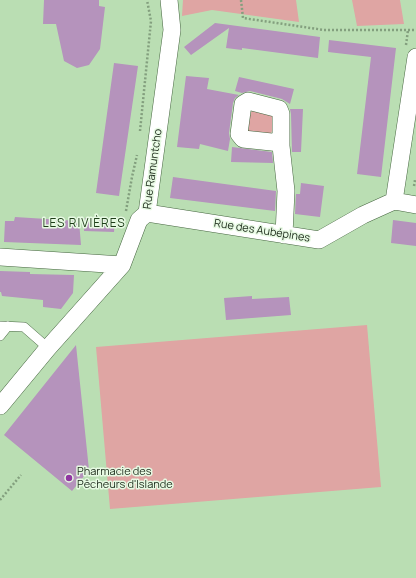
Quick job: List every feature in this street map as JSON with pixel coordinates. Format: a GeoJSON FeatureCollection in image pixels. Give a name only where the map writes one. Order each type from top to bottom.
{"type":"FeatureCollection","features":[{"type":"Feature","properties":{"kind":"street","name":"Rue Ramuntcho"},"geometry":{"type":"LineString","coordinates":[[0,406],[48,348],[122,265],[140,220],[147,213],[172,30],[169,0]]}},
{"type":"Feature","properties":{"kind":"street"},"geometry":{"type":"LineString","coordinates":[[411,51],[394,201],[416,205]]}},
{"type":"Feature","properties":{"kind":"street"},"geometry":{"type":"LineString","coordinates":[[281,143],[286,191],[284,235]]}},
{"type":"Feature","properties":{"kind":"street","name":"Rue des Aubépines"},"geometry":{"type":"LineString","coordinates":[[147,213],[319,240],[363,215],[394,201]]}},
{"type":"Feature","properties":{"kind":"street"},"geometry":{"type":"LineString","coordinates":[[0,257],[122,265]]}},
{"type":"Feature","properties":{"kind":"lane"},"geometry":{"type":"LineString","coordinates":[[0,336],[4,326],[24,327],[48,348]]}},
{"type":"Feature","properties":{"kind":"path"},"geometry":{"type":"LineString","coordinates":[[140,136],[151,21],[147,0]]}},
{"type":"Feature","properties":{"kind":"path"},"geometry":{"type":"LineString","coordinates":[[241,0],[243,18],[324,30],[416,30]]}},
{"type":"Feature","properties":{"kind":"path"},"geometry":{"type":"LineString","coordinates":[[408,30],[411,51]]}},
{"type":"Feature","properties":{"kind":"path"},"geometry":{"type":"LineString","coordinates":[[125,214],[138,151]]}},
{"type":"Feature","properties":{"kind":"path"},"geometry":{"type":"LineString","coordinates":[[0,500],[21,475]]}},
{"type":"Feature","properties":{"kind":"shaded area"},"geometry":{"type":"Polygon","coordinates":[[[183,0],[296,0],[299,22],[212,10],[182,16],[183,0]]]}},
{"type":"Feature","properties":{"kind":"shaded area"},"geometry":{"type":"Polygon","coordinates":[[[352,0],[400,0],[404,24],[357,26],[352,0]]]}},
{"type":"Feature","properties":{"kind":"shaded area"},"geometry":{"type":"Polygon","coordinates":[[[254,110],[272,114],[274,119],[274,127],[269,135],[248,133],[247,131],[251,112],[254,110]]]}},
{"type":"Feature","properties":{"kind":"shaded area"},"geometry":{"type":"Polygon","coordinates":[[[367,325],[381,487],[110,509],[96,347],[367,325]]]}},
{"type":"Feature","properties":{"kind":"building"},"geometry":{"type":"Polygon","coordinates":[[[44,0],[99,0],[99,6],[105,7],[100,49],[89,65],[77,68],[64,61],[56,24],[43,24],[44,0]]]}},
{"type":"Feature","properties":{"kind":"building"},"geometry":{"type":"Polygon","coordinates":[[[215,23],[320,37],[318,58],[242,48],[242,50],[226,48],[229,28],[191,55],[184,47],[215,23]]]}},
{"type":"Feature","properties":{"kind":"building"},"geometry":{"type":"Polygon","coordinates":[[[329,40],[396,48],[381,177],[357,174],[371,57],[328,52],[329,40]]]}},
{"type":"Feature","properties":{"kind":"building"},"geometry":{"type":"Polygon","coordinates":[[[114,63],[138,66],[119,196],[96,193],[114,63]]]}},
{"type":"Feature","properties":{"kind":"building"},"geometry":{"type":"Polygon","coordinates":[[[186,76],[209,78],[207,89],[239,95],[235,98],[233,103],[228,151],[200,144],[199,149],[177,147],[186,76]]]}},
{"type":"Feature","properties":{"kind":"building"},"geometry":{"type":"Polygon","coordinates":[[[239,77],[294,89],[290,104],[282,99],[250,91],[242,93],[235,91],[239,77]]]}},
{"type":"Feature","properties":{"kind":"building"},"geometry":{"type":"Polygon","coordinates":[[[290,109],[303,109],[301,152],[292,152],[290,109]]]}},
{"type":"Feature","properties":{"kind":"building"},"geometry":{"type":"Polygon","coordinates":[[[232,147],[272,152],[273,163],[231,162],[232,147]]]}},
{"type":"Feature","properties":{"kind":"building"},"geometry":{"type":"Polygon","coordinates":[[[173,177],[276,191],[275,211],[170,198],[173,177]]]}},
{"type":"Feature","properties":{"kind":"building"},"geometry":{"type":"Polygon","coordinates":[[[301,183],[324,186],[320,217],[295,214],[296,194],[300,194],[301,183]]]}},
{"type":"Feature","properties":{"kind":"building"},"geometry":{"type":"Polygon","coordinates":[[[15,217],[79,221],[81,245],[4,242],[5,221],[14,221],[15,217]]]}},
{"type":"Feature","properties":{"kind":"building"},"geometry":{"type":"Polygon","coordinates":[[[85,218],[115,220],[114,232],[84,231],[85,218]]]}},
{"type":"Feature","properties":{"kind":"building"},"geometry":{"type":"Polygon","coordinates":[[[393,220],[416,223],[416,246],[391,243],[393,220]]]}},
{"type":"Feature","properties":{"kind":"building"},"geometry":{"type":"Polygon","coordinates":[[[0,271],[30,272],[30,274],[74,275],[73,293],[61,309],[43,307],[43,300],[2,296],[0,292],[0,271]]]}},
{"type":"Feature","properties":{"kind":"building"},"geometry":{"type":"Polygon","coordinates":[[[252,296],[252,299],[289,297],[291,315],[226,320],[224,298],[252,296]]]}},
{"type":"Feature","properties":{"kind":"building"},"geometry":{"type":"Polygon","coordinates":[[[76,345],[89,470],[72,491],[4,435],[76,345]]]}},
{"type":"Feature","properties":{"kind":"place","name":"Pharmacie des Pêcheurs d'Islande"},"geometry":{"type":"Point","coordinates":[69,478]}},
{"type":"Feature","properties":{"kind":"district","name":"LES RIVIÈRES"},"geometry":{"type":"Point","coordinates":[84,224]}}]}
